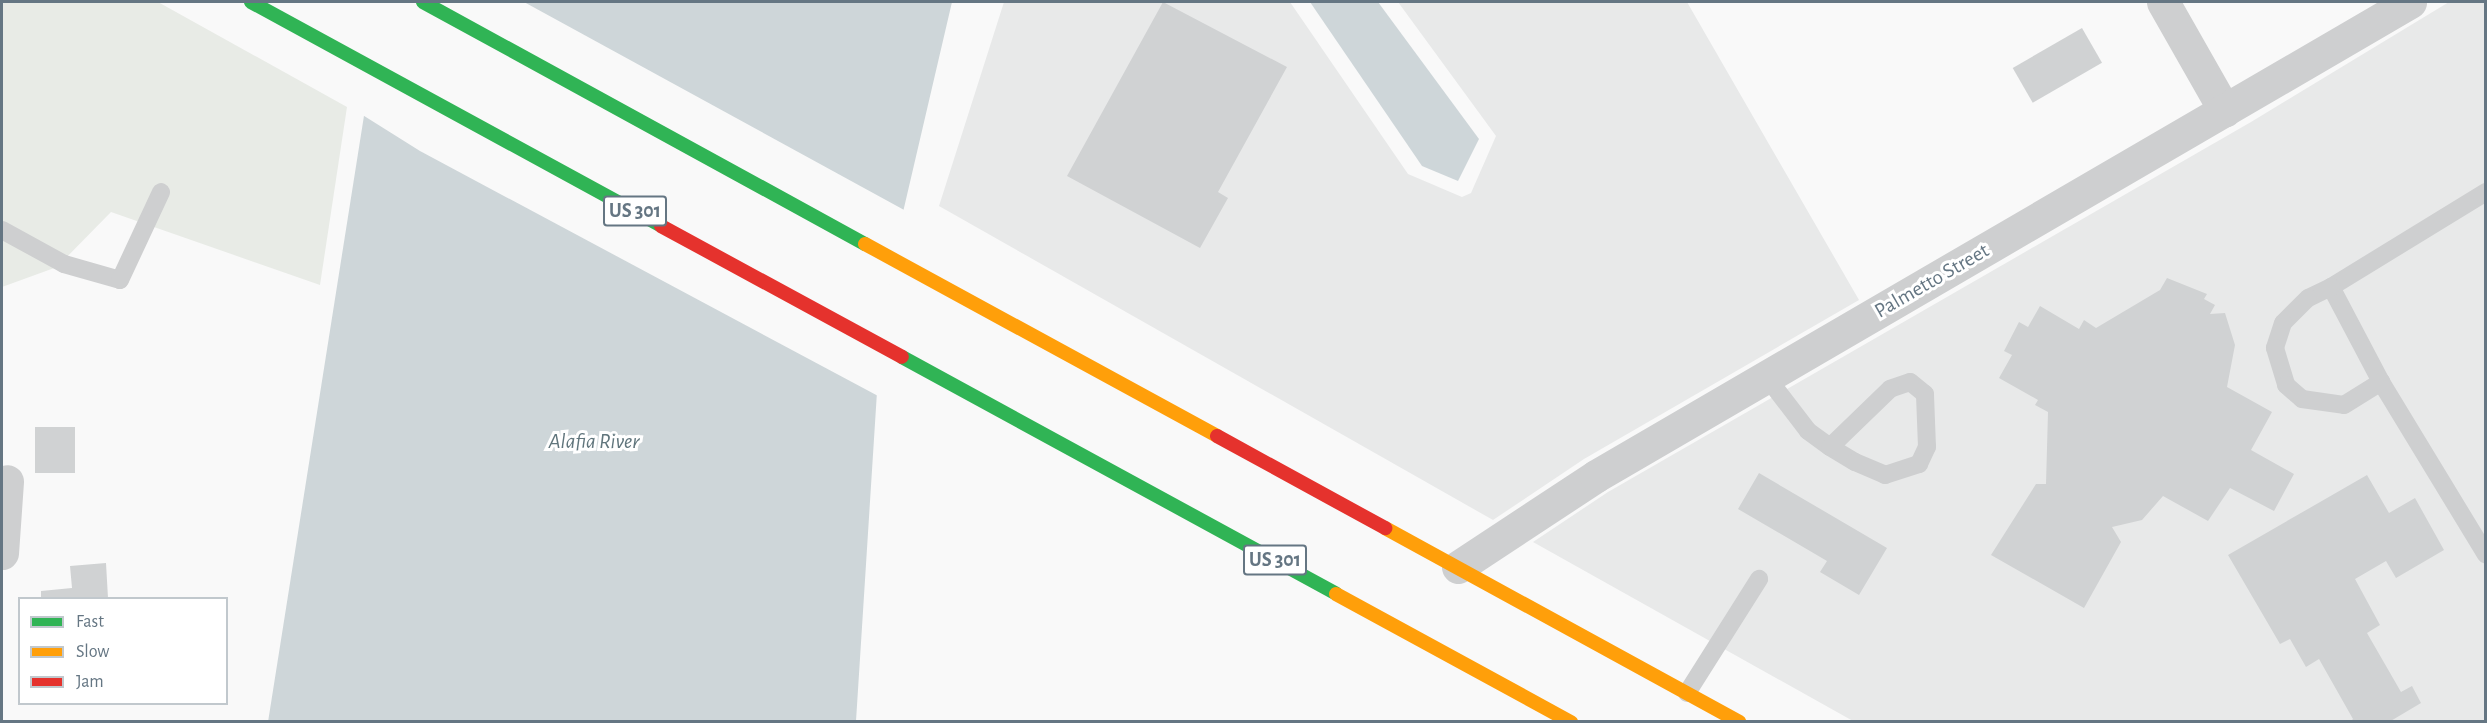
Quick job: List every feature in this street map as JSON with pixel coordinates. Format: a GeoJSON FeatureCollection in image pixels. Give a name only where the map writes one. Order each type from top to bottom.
{"type":"FeatureCollection","features":[{"type":"Feature","properties":{"kind":"main road","name":"US 301"},"geometry":{"type":"LineString","coordinates":[[251,2],[1571,722]]}},
{"type":"Feature","properties":{"kind":"main road"},"geometry":{"type":"LineString","coordinates":[[423,2],[1739,722]]}},
{"type":"Feature","properties":{"kind":"street"},"geometry":{"type":"LineString","coordinates":[[2163,2],[2225,111]]}},
{"type":"Feature","properties":{"kind":"street","name":"Palmetto Street"},"geometry":{"type":"LineString","coordinates":[[1458,567],[1596,476],[2410,2]]}},
{"type":"Feature","properties":{"kind":"street"},"geometry":{"type":"LineString","coordinates":[[2,553],[7,481]]}},
{"type":"Feature","properties":{"kind":"lane"},"geometry":{"type":"LineString","coordinates":[[2,230],[64,264],[120,280],[161,192]]}},
{"type":"Feature","properties":{"kind":"lane"},"geometry":{"type":"LineString","coordinates":[[2381,382],[2344,405],[2302,399],[2286,385],[2275,348],[2283,323],[2308,298],[2331,287],[2486,192]]}},
{"type":"Feature","properties":{"kind":"lane"},"geometry":{"type":"LineString","coordinates":[[2331,287],[2381,382],[2486,555]]}},
{"type":"Feature","properties":{"kind":"lane"},"geometry":{"type":"LineString","coordinates":[[1766,376],[1808,431],[1830,447],[1885,475],[1919,464],[1927,447],[1925,394],[1910,382],[1890,389],[1830,447]]}},
{"type":"Feature","properties":{"kind":"lane"},"geometry":{"type":"LineString","coordinates":[[1687,693],[1759,579]]}},
{"type":"Feature","properties":{"kind":"shaded area"},"geometry":{"type":"Polygon","coordinates":[[[2,2],[158,2],[347,107],[320,285],[111,212],[57,267],[2,287],[2,2]]]}},
{"type":"Feature","properties":{"kind":"shaded area"},"geometry":{"type":"Polygon","coordinates":[[[1004,2],[1290,2],[1408,174],[1462,197],[1471,193],[1496,136],[1398,2],[1687,2],[1859,300],[1584,459],[1493,520],[939,206],[1004,2]]]}},
{"type":"Feature","properties":{"kind":"shaded area"},"geometry":{"type":"Polygon","coordinates":[[[2449,2],[2485,2],[2485,721],[1853,721],[1533,542],[1608,492],[2251,122],[2449,2]]]}},
{"type":"Feature","properties":{"kind":"water","name":"Alafia River"},"geometry":{"type":"Polygon","coordinates":[[[382,2],[952,2],[883,298],[856,721],[268,722],[382,2]]]}},
{"type":"Feature","properties":{"kind":"water"},"geometry":{"type":"Polygon","coordinates":[[[1310,2],[1378,2],[1479,139],[1458,181],[1422,166],[1310,2]]]}},
{"type":"Feature","properties":{"kind":"pier"},"geometry":{"type":"Polygon","coordinates":[[[379,2],[524,2],[906,211],[886,299],[880,397],[420,151],[361,114],[379,2]]]}},
{"type":"Feature","properties":{"kind":"building"},"geometry":{"type":"Polygon","coordinates":[[[1163,2],[1287,67],[1218,192],[1228,198],[1200,248],[1067,176],[1163,2]]]}},
{"type":"Feature","properties":{"kind":"building"},"geometry":{"type":"Polygon","coordinates":[[[2082,28],[2102,63],[2033,103],[2013,68],[2082,28]]]}},
{"type":"Feature","properties":{"kind":"building"},"geometry":{"type":"Polygon","coordinates":[[[2167,278],[2207,294],[2204,299],[2215,305],[2210,314],[2225,313],[2235,345],[2227,387],[2272,412],[2251,450],[2294,474],[2274,511],[2230,488],[2208,521],[2163,496],[2142,520],[2112,527],[2121,542],[2084,608],[1991,555],[2036,484],[2046,484],[2048,412],[2035,405],[2038,400],[1999,378],[2012,355],[2004,351],[2019,322],[2028,327],[2040,306],[2079,329],[2084,320],[2096,328],[2160,290],[2167,278]]]}},
{"type":"Feature","properties":{"kind":"building"},"geometry":{"type":"Polygon","coordinates":[[[35,427],[75,427],[75,473],[35,473],[35,427]]]}},
{"type":"Feature","properties":{"kind":"building"},"geometry":{"type":"Polygon","coordinates":[[[1759,473],[1887,548],[1859,595],[1820,572],[1827,561],[1738,509],[1759,473]]]}},
{"type":"Feature","properties":{"kind":"building"},"geometry":{"type":"Polygon","coordinates":[[[2367,475],[2389,513],[2415,498],[2444,550],[2396,578],[2386,561],[2355,579],[2380,625],[2367,633],[2401,692],[2412,686],[2421,703],[2389,722],[2350,722],[2353,719],[2319,659],[2306,667],[2290,639],[2280,644],[2228,555],[2367,475]]]}},
{"type":"Feature","properties":{"kind":"building"},"geometry":{"type":"Polygon","coordinates":[[[106,563],[108,597],[41,597],[41,591],[72,588],[70,566],[106,563]]]}},
{"type":"Feature","properties":{"kind":"traffic: fast"},"geometry":{"type":"LineString","coordinates":[[251,2],[661,226]]}},
{"type":"Feature","properties":{"kind":"traffic: fast"},"geometry":{"type":"LineString","coordinates":[[423,2],[865,244]]}},
{"type":"Feature","properties":{"kind":"traffic: fast"},"geometry":{"type":"LineString","coordinates":[[902,357],[1336,594]]}},
{"type":"Feature","properties":{"kind":"traffic: slow"},"geometry":{"type":"LineString","coordinates":[[865,244],[1217,436]]}},
{"type":"Feature","properties":{"kind":"traffic: slow"},"geometry":{"type":"LineString","coordinates":[[1385,528],[1739,722]]}},
{"type":"Feature","properties":{"kind":"traffic: slow"},"geometry":{"type":"LineString","coordinates":[[1336,594],[1571,722]]}},
{"type":"Feature","properties":{"kind":"traffic: jam"},"geometry":{"type":"LineString","coordinates":[[661,226],[902,357]]}},
{"type":"Feature","properties":{"kind":"traffic: jam"},"geometry":{"type":"LineString","coordinates":[[1217,436],[1385,528]]}}]}
